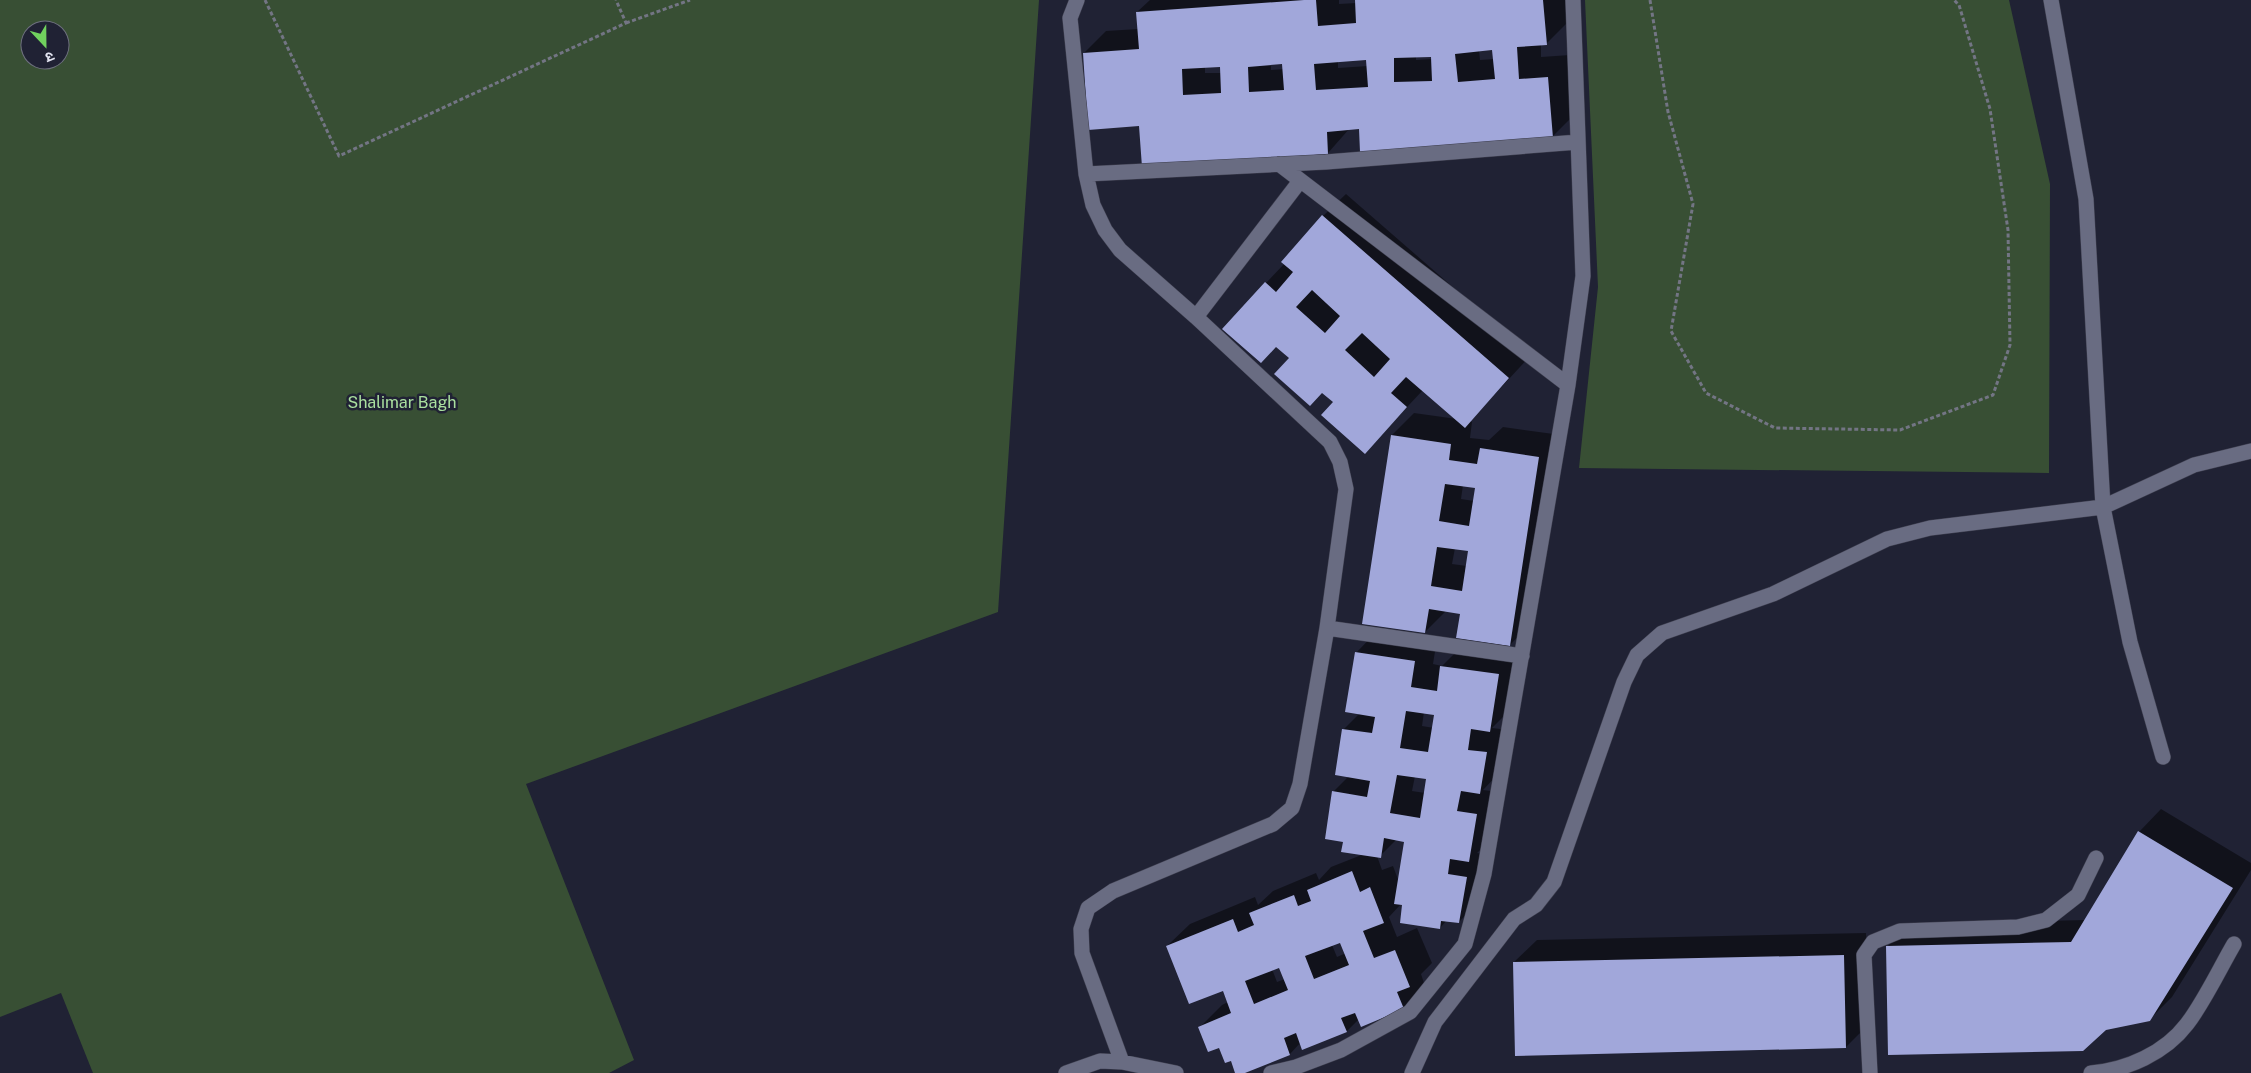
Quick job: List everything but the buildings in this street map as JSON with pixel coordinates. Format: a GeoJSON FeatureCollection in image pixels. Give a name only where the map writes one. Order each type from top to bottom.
{"type":"FeatureCollection","features":[{"type":"Feature","properties":{"kind":"street"},"geometry":{"type":"LineString","coordinates":[[1077,0],[1070,18],[1086,174],[1092,205],[1105,230],[1120,250],[1196,317],[1330,442],[1340,462],[1346,489],[1326,628],[1300,784],[1292,808],[1273,824],[1113,891],[1088,908],[1081,929],[1082,953],[1122,1062]]}},
{"type":"Feature","properties":{"kind":"street"},"geometry":{"type":"LineString","coordinates":[[1271,1073],[1296,1067],[1315,1066],[1410,1012],[1465,944],[1484,874],[1568,385],[1583,276],[1573,0]]}},
{"type":"Feature","properties":{"kind":"street"},"geometry":{"type":"LineString","coordinates":[[2051,0],[2086,199],[2103,507],[2130,642],[2163,757]]}},
{"type":"Feature","properties":{"kind":"street"},"geometry":{"type":"LineString","coordinates":[[1086,174],[1279,164],[1578,142]]}},
{"type":"Feature","properties":{"kind":"street"},"geometry":{"type":"LineString","coordinates":[[1279,164],[1568,385]]}},
{"type":"Feature","properties":{"kind":"street"},"geometry":{"type":"LineString","coordinates":[[1196,317],[1300,181]]}},
{"type":"Feature","properties":{"kind":"street"},"geometry":{"type":"LineString","coordinates":[[1412,1073],[1435,1022],[1514,919],[1536,905],[1554,882],[1624,682],[1637,655],[1662,634],[1773,594],[1887,539],[1930,528],[2103,507],[2194,465],[2251,451]]}},
{"type":"Feature","properties":{"kind":"street"},"geometry":{"type":"LineString","coordinates":[[1326,628],[1522,656]]}},
{"type":"Feature","properties":{"kind":"street"},"geometry":{"type":"LineString","coordinates":[[1870,1073],[1864,955],[1872,942],[1900,931],[2018,928],[2046,920],[2078,895],[2096,858]]}},
{"type":"Feature","properties":{"kind":"street"},"geometry":{"type":"LineString","coordinates":[[2091,1073],[2133,1063],[2160,1050],[2187,1024],[2234,944]]}},
{"type":"Feature","properties":{"kind":"street"},"geometry":{"type":"LineString","coordinates":[[1066,1073],[1100,1061],[1122,1062],[1176,1073]]}},
{"type":"Feature","properties":{"kind":"path"},"geometry":{"type":"LineString","coordinates":[[265,0],[339,156],[626,23],[690,0]]}},
{"type":"Feature","properties":{"kind":"path"},"geometry":{"type":"LineString","coordinates":[[616,0],[626,23]]}},
{"type":"Feature","properties":{"kind":"path"},"geometry":{"type":"LineString","coordinates":[[1650,0],[1668,112],[1693,204],[1671,332],[1706,393],[1775,428],[1900,430],[1993,395],[2010,345],[2008,230],[1990,109],[1959,5],[1954,0]]}},
{"type":"Feature","properties":{"kind":"green space","name":"Shalimar Bagh"},"geometry":{"type":"Polygon","coordinates":[[[0,0],[1039,0],[998,612],[526,784],[634,1060],[609,1073],[93,1073],[61,993],[0,1017],[0,0]]]}},
{"type":"Feature","properties":{"kind":"green space"},"geometry":{"type":"Polygon","coordinates":[[[1585,0],[2009,0],[2050,184],[2049,473],[1579,468],[1598,287],[1585,0]]]}}]}
